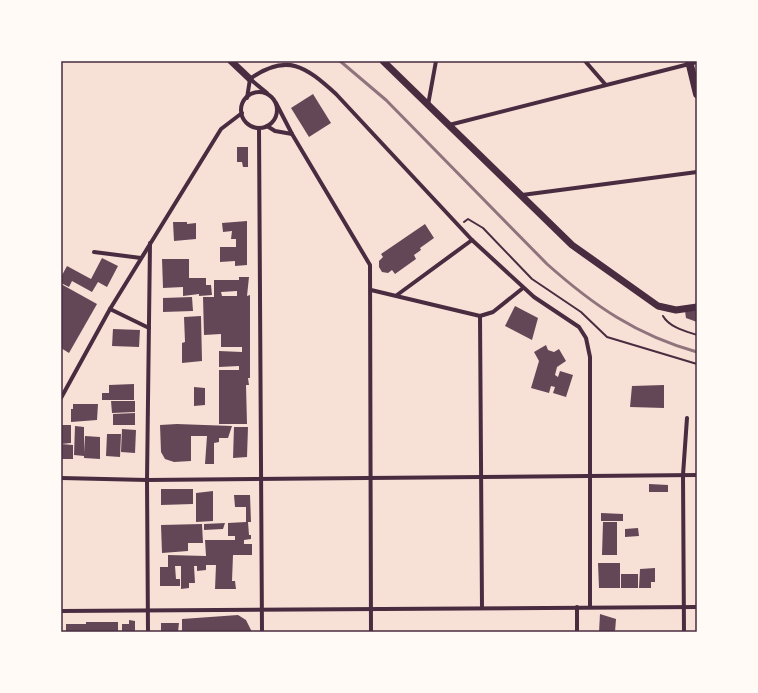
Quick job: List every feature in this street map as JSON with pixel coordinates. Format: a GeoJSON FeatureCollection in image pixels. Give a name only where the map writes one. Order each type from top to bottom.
{"type":"FeatureCollection","features":[{"type":"Feature","properties":{"kind":"main road"},"geometry":{"type":"LineString","coordinates":[[692,62],[697,94]]}},
{"type":"Feature","properties":{"kind":"street"},"geometry":{"type":"LineString","coordinates":[[231,61],[276,103],[292,134],[370,265],[371,632]]}},
{"type":"Feature","properties":{"kind":"street"},"geometry":{"type":"LineString","coordinates":[[383,61],[448,126],[522,195],[572,245],[653,303],[664,308],[676,310],[697,307]]}},
{"type":"Feature","properties":{"kind":"street"},"geometry":{"type":"LineString","coordinates":[[428,105],[436,61]]}},
{"type":"Feature","properties":{"kind":"street"},"geometry":{"type":"LineString","coordinates":[[585,61],[606,84]]}},
{"type":"Feature","properties":{"kind":"street"},"geometry":{"type":"LineString","coordinates":[[448,126],[692,62]]}},
{"type":"Feature","properties":{"kind":"street"},"geometry":{"type":"LineString","coordinates":[[276,103],[276,114],[271,123],[267,126],[260,128],[247,123],[242,113],[242,107],[247,98],[250,79],[264,69],[279,65],[291,65],[315,75],[341,99],[472,240],[523,288],[579,327],[588,342],[590,357],[590,607]]}},
{"type":"Feature","properties":{"kind":"street"},"geometry":{"type":"LineString","coordinates":[[247,98],[257,92],[269,95]]}},
{"type":"Feature","properties":{"kind":"street"},"geometry":{"type":"LineString","coordinates":[[61,398],[110,309],[221,129],[242,113]]}},
{"type":"Feature","properties":{"kind":"street"},"geometry":{"type":"LineString","coordinates":[[267,126],[275,131],[292,134]]}},
{"type":"Feature","properties":{"kind":"street"},"geometry":{"type":"LineString","coordinates":[[260,128],[262,632]]}},
{"type":"Feature","properties":{"kind":"street"},"geometry":{"type":"LineString","coordinates":[[522,195],[697,172]]}},
{"type":"Feature","properties":{"kind":"street"},"geometry":{"type":"LineString","coordinates":[[397,295],[472,240]]}},
{"type":"Feature","properties":{"kind":"street"},"geometry":{"type":"LineString","coordinates":[[148,632],[147,480],[150,243]]}},
{"type":"Feature","properties":{"kind":"street"},"geometry":{"type":"LineString","coordinates":[[94,252],[141,258]]}},
{"type":"Feature","properties":{"kind":"street"},"geometry":{"type":"LineString","coordinates":[[371,290],[480,316],[493,312],[523,288]]}},
{"type":"Feature","properties":{"kind":"street"},"geometry":{"type":"LineString","coordinates":[[110,309],[149,328]]}},
{"type":"Feature","properties":{"kind":"street"},"geometry":{"type":"LineString","coordinates":[[480,316],[482,608]]}},
{"type":"Feature","properties":{"kind":"street"},"geometry":{"type":"LineString","coordinates":[[684,632],[683,475],[687,418]]}},
{"type":"Feature","properties":{"kind":"street"},"geometry":{"type":"LineString","coordinates":[[61,478],[147,480],[697,475]]}},
{"type":"Feature","properties":{"kind":"street"},"geometry":{"type":"LineString","coordinates":[[61,611],[697,607]]}},
{"type":"Feature","properties":{"kind":"street"},"geometry":{"type":"LineString","coordinates":[[577,608],[577,632]]}},
{"type":"Feature","properties":{"kind":"path"},"geometry":{"type":"LineString","coordinates":[[459,226],[468,219],[483,228],[532,279],[581,312],[607,337],[697,364]]}},
{"type":"Feature","properties":{"kind":"path"},"geometry":{"type":"LineString","coordinates":[[664,308],[662,314],[666,322],[697,336]]}},
{"type":"Feature","properties":{"kind":"building"},"geometry":{"type":"Polygon","coordinates":[[[313,94],[331,123],[309,137],[291,108],[313,94]]]}},
{"type":"Feature","properties":{"kind":"building"},"geometry":{"type":"Polygon","coordinates":[[[237,147],[248,147],[248,167],[243,167],[242,162],[237,162],[237,147]]]}},
{"type":"Feature","properties":{"kind":"building"},"geometry":{"type":"Polygon","coordinates":[[[247,221],[247,265],[235,266],[235,261],[220,262],[220,247],[236,247],[236,239],[231,239],[232,231],[223,232],[222,223],[247,221]]]}},
{"type":"Feature","properties":{"kind":"building"},"geometry":{"type":"Polygon","coordinates":[[[173,222],[187,222],[187,224],[196,223],[196,239],[174,241],[173,222]]]}},
{"type":"Feature","properties":{"kind":"building"},"geometry":{"type":"Polygon","coordinates":[[[425,224],[434,238],[420,248],[421,250],[414,255],[416,259],[395,274],[392,270],[388,273],[382,272],[379,267],[379,261],[383,257],[381,254],[425,224]]]}},
{"type":"Feature","properties":{"kind":"building"},"geometry":{"type":"Polygon","coordinates":[[[102,258],[118,266],[107,287],[98,282],[92,292],[72,281],[69,287],[61,283],[61,277],[67,266],[91,279],[102,258]]]}},
{"type":"Feature","properties":{"kind":"building"},"geometry":{"type":"Polygon","coordinates":[[[162,259],[189,259],[189,278],[206,278],[206,285],[211,285],[212,295],[199,296],[199,294],[183,296],[183,287],[163,288],[162,259]]]}},
{"type":"Feature","properties":{"kind":"building"},"geometry":{"type":"Polygon","coordinates":[[[239,277],[249,277],[247,296],[250,295],[250,378],[248,378],[249,385],[246,385],[247,424],[219,424],[219,370],[239,370],[239,366],[219,367],[219,351],[242,352],[242,347],[221,347],[221,334],[204,335],[203,297],[214,297],[214,280],[239,280],[239,277]],[[237,291],[221,292],[222,296],[237,296],[237,291]]]}},
{"type":"Feature","properties":{"kind":"building"},"geometry":{"type":"Polygon","coordinates":[[[61,284],[97,304],[69,353],[61,348],[61,284]]]}},
{"type":"Feature","properties":{"kind":"building"},"geometry":{"type":"Polygon","coordinates":[[[192,297],[193,311],[163,312],[163,298],[192,297]]]}},
{"type":"Feature","properties":{"kind":"building"},"geometry":{"type":"Polygon","coordinates":[[[515,306],[538,318],[532,340],[505,326],[515,306]]]}},
{"type":"Feature","properties":{"kind":"building"},"geometry":{"type":"Polygon","coordinates":[[[697,310],[697,322],[686,318],[685,311],[697,310]]]}},
{"type":"Feature","properties":{"kind":"building"},"geometry":{"type":"Polygon","coordinates":[[[201,316],[202,361],[182,363],[182,343],[185,342],[184,317],[201,316]]]}},
{"type":"Feature","properties":{"kind":"building"},"geometry":{"type":"Polygon","coordinates":[[[113,329],[140,330],[139,347],[112,346],[113,329]]]}},
{"type":"Feature","properties":{"kind":"building"},"geometry":{"type":"Polygon","coordinates":[[[546,345],[548,350],[554,352],[559,349],[566,361],[557,367],[555,375],[558,377],[560,371],[573,375],[566,397],[553,393],[555,387],[551,386],[549,393],[531,388],[539,361],[534,352],[546,345]]]}},
{"type":"Feature","properties":{"kind":"building"},"geometry":{"type":"Polygon","coordinates":[[[134,384],[134,400],[102,400],[102,393],[109,393],[109,385],[134,384]]]}},
{"type":"Feature","properties":{"kind":"building"},"geometry":{"type":"Polygon","coordinates":[[[664,385],[664,408],[630,407],[632,386],[664,385]]]}},
{"type":"Feature","properties":{"kind":"building"},"geometry":{"type":"Polygon","coordinates":[[[194,387],[205,388],[205,405],[194,406],[194,387]]]}},
{"type":"Feature","properties":{"kind":"building"},"geometry":{"type":"Polygon","coordinates":[[[111,401],[135,401],[135,412],[112,413],[111,401]]]}},
{"type":"Feature","properties":{"kind":"building"},"geometry":{"type":"Polygon","coordinates":[[[73,404],[98,404],[97,420],[71,422],[71,409],[73,409],[73,404]]]}},
{"type":"Feature","properties":{"kind":"building"},"geometry":{"type":"Polygon","coordinates":[[[135,413],[135,425],[113,425],[113,414],[135,413]]]}},
{"type":"Feature","properties":{"kind":"building"},"geometry":{"type":"Polygon","coordinates":[[[177,424],[232,426],[228,438],[219,438],[219,442],[214,443],[214,464],[205,464],[207,436],[191,436],[191,461],[174,462],[165,459],[161,452],[160,425],[177,424]]]}},
{"type":"Feature","properties":{"kind":"building"},"geometry":{"type":"Polygon","coordinates":[[[61,425],[71,425],[71,443],[61,444],[61,425]]]}},
{"type":"Feature","properties":{"kind":"building"},"geometry":{"type":"Polygon","coordinates":[[[75,426],[84,427],[84,453],[85,436],[100,437],[100,459],[84,458],[84,456],[74,455],[75,426]]]}},
{"type":"Feature","properties":{"kind":"building"},"geometry":{"type":"Polygon","coordinates":[[[234,427],[248,427],[247,457],[233,458],[234,427]]]}},
{"type":"Feature","properties":{"kind":"building"},"geometry":{"type":"Polygon","coordinates":[[[122,429],[136,430],[135,453],[121,452],[122,429]]]}},
{"type":"Feature","properties":{"kind":"building"},"geometry":{"type":"Polygon","coordinates":[[[107,434],[121,434],[120,457],[106,456],[107,434]]]}},
{"type":"Feature","properties":{"kind":"building"},"geometry":{"type":"Polygon","coordinates":[[[61,444],[73,445],[73,459],[61,459],[61,444]]]}},
{"type":"Feature","properties":{"kind":"building"},"geometry":{"type":"Polygon","coordinates":[[[649,484],[668,485],[668,492],[649,492],[649,484]]]}},
{"type":"Feature","properties":{"kind":"building"},"geometry":{"type":"Polygon","coordinates":[[[161,489],[193,489],[193,504],[161,505],[161,489]]]}},
{"type":"Feature","properties":{"kind":"building"},"geometry":{"type":"Polygon","coordinates":[[[213,491],[213,521],[196,522],[196,493],[213,491]]]}},
{"type":"Feature","properties":{"kind":"building"},"geometry":{"type":"Polygon","coordinates":[[[234,495],[250,495],[251,522],[248,522],[249,535],[251,535],[251,539],[244,540],[244,544],[252,544],[252,555],[233,555],[232,581],[235,581],[236,589],[215,589],[216,565],[206,565],[206,570],[197,571],[197,566],[194,566],[195,583],[189,583],[189,588],[181,589],[181,566],[175,566],[176,579],[180,579],[180,586],[160,586],[160,567],[168,567],[168,555],[206,556],[205,540],[235,540],[235,536],[228,536],[228,523],[246,522],[246,507],[235,507],[234,495]]]}},
{"type":"Feature","properties":{"kind":"building"},"geometry":{"type":"Polygon","coordinates":[[[601,513],[623,514],[623,521],[601,521],[601,513]]]}},
{"type":"Feature","properties":{"kind":"building"},"geometry":{"type":"Polygon","coordinates":[[[603,522],[617,522],[617,555],[602,555],[603,522]]]}},
{"type":"Feature","properties":{"kind":"building"},"geometry":{"type":"Polygon","coordinates":[[[225,523],[223,529],[204,530],[204,524],[225,523]]]}},
{"type":"Feature","properties":{"kind":"building"},"geometry":{"type":"Polygon","coordinates":[[[202,524],[203,543],[188,543],[188,551],[162,553],[161,525],[202,524]]]}},
{"type":"Feature","properties":{"kind":"building"},"geometry":{"type":"Polygon","coordinates":[[[638,528],[639,536],[625,537],[625,529],[638,528]]]}},
{"type":"Feature","properties":{"kind":"building"},"geometry":{"type":"Polygon","coordinates":[[[598,563],[620,563],[620,588],[599,588],[598,563]]]}},
{"type":"Feature","properties":{"kind":"building"},"geometry":{"type":"Polygon","coordinates":[[[655,568],[655,582],[651,582],[651,588],[639,588],[640,569],[655,568]]]}},
{"type":"Feature","properties":{"kind":"building"},"geometry":{"type":"Polygon","coordinates":[[[621,574],[638,574],[638,588],[621,588],[621,574]]]}},
{"type":"Feature","properties":{"kind":"building"},"geometry":{"type":"Polygon","coordinates":[[[600,614],[616,619],[615,632],[599,632],[600,614]]]}},
{"type":"Feature","properties":{"kind":"building"},"geometry":{"type":"Polygon","coordinates":[[[238,615],[246,620],[252,632],[182,632],[182,619],[238,615]]]}},
{"type":"Feature","properties":{"kind":"building"},"geometry":{"type":"Polygon","coordinates":[[[129,620],[135,621],[135,632],[122,632],[122,624],[129,624],[129,620]]]}},
{"type":"Feature","properties":{"kind":"building"},"geometry":{"type":"Polygon","coordinates":[[[86,622],[118,622],[118,632],[66,632],[66,624],[86,624],[86,622]]]}},
{"type":"Feature","properties":{"kind":"building"},"geometry":{"type":"Polygon","coordinates":[[[161,623],[179,623],[178,632],[161,632],[161,623]]]}},
{"type":"Feature","properties":{"kind":"railway"},"geometry":{"type":"LineString","coordinates":[[340,61],[386,100],[547,264],[581,293],[616,317],[654,337],[697,352]]}}]}
